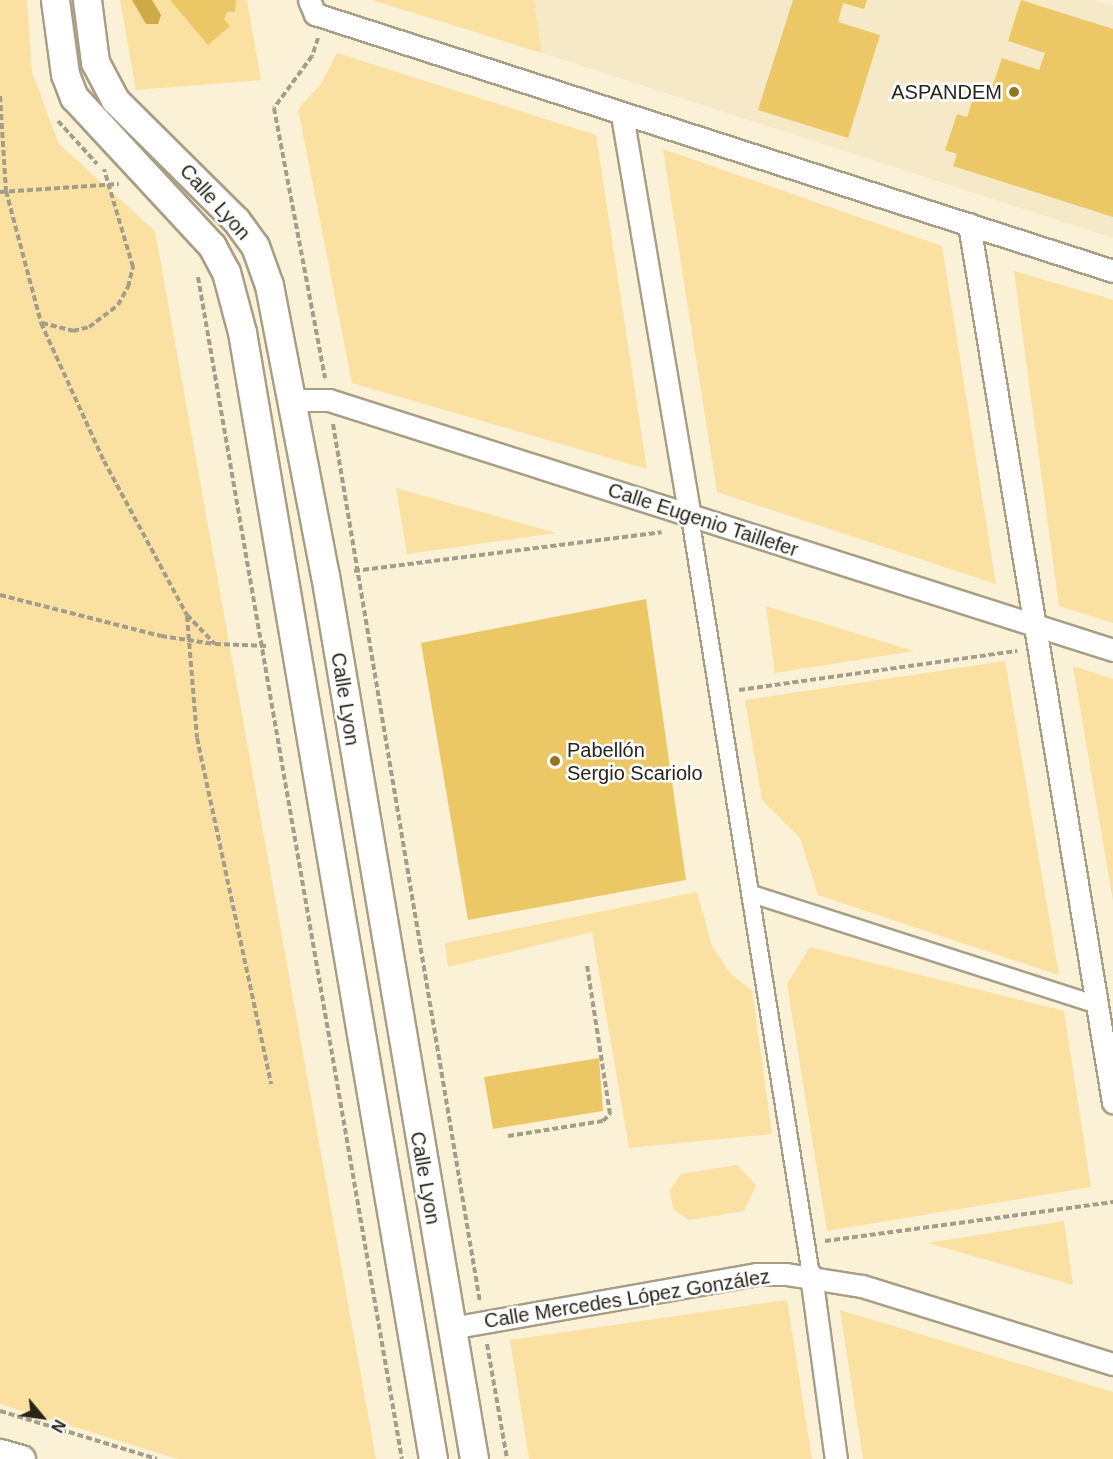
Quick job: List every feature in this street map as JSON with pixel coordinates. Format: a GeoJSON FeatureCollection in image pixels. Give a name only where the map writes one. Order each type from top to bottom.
{"type":"FeatureCollection","features":[{"type":"Feature","properties":{"kind":"street","name":"Calle Lyon"},"geometry":{"type":"LineString","coordinates":[[55,0],[64,74],[87,117],[192,218],[226,272],[242,332],[433,1459]]}},
{"type":"Feature","properties":{"kind":"street","name":"Calle Lyon"},"geometry":{"type":"LineString","coordinates":[[87,0],[95,62],[115,100],[212,192],[255,246],[269,285],[325,575],[474,1459]]}},
{"type":"Feature","properties":{"kind":"street"},"geometry":{"type":"LineString","coordinates":[[309,0],[315,14],[622,115],[1113,271]]}},
{"type":"Feature","properties":{"kind":"street"},"geometry":{"type":"LineString","coordinates":[[622,115],[809,1243],[811,1275],[837,1459]]}},
{"type":"Feature","properties":{"kind":"street"},"geometry":{"type":"LineString","coordinates":[[969,224],[1038,648],[1105,1007],[1113,1102]]}},
{"type":"Feature","properties":{"kind":"street","name":"Calle Eugenio Taillefer"},"geometry":{"type":"LineString","coordinates":[[292,399],[329,400],[691,522],[1113,650]]}},
{"type":"Feature","properties":{"kind":"street"},"geometry":{"type":"LineString","coordinates":[[752,894],[1105,1007]]}},
{"type":"Feature","properties":{"kind":"street","name":"Calle Mercedes López González"},"geometry":{"type":"LineString","coordinates":[[451,1328],[756,1274],[811,1275],[862,1286],[1113,1364]]}},
{"type":"Feature","properties":{"kind":"street"},"geometry":{"type":"LineString","coordinates":[[0,1453],[21,1459]]}},
{"type":"Feature","properties":{"kind":"path"},"geometry":{"type":"LineString","coordinates":[[324,16],[312,56],[274,108],[329,400],[507,1459]]}},
{"type":"Feature","properties":{"kind":"path"},"geometry":{"type":"LineString","coordinates":[[0,96],[6,191],[41,323],[104,461],[187,615],[215,644]]}},
{"type":"Feature","properties":{"kind":"path"},"geometry":{"type":"LineString","coordinates":[[41,323],[72,331],[89,327],[118,305],[128,287],[133,267],[104,185],[104,132]]}},
{"type":"Feature","properties":{"kind":"path"},"geometry":{"type":"LineString","coordinates":[[0,192],[119,184]]}},
{"type":"Feature","properties":{"kind":"path"},"geometry":{"type":"LineString","coordinates":[[195,264],[402,1459]]}},
{"type":"Feature","properties":{"kind":"path"},"geometry":{"type":"LineString","coordinates":[[325,575],[691,522]]}},
{"type":"Feature","properties":{"kind":"path"},"geometry":{"type":"LineString","coordinates":[[250,585],[284,580]]}},
{"type":"Feature","properties":{"kind":"path"},"geometry":{"type":"LineString","coordinates":[[0,596],[185,641],[261,647],[295,644]]}},
{"type":"Feature","properties":{"kind":"path"},"geometry":{"type":"LineString","coordinates":[[187,615],[185,641],[197,738],[271,1084]]}},
{"type":"Feature","properties":{"kind":"path"},"geometry":{"type":"LineString","coordinates":[[719,692],[1038,648]]}},
{"type":"Feature","properties":{"kind":"path"},"geometry":{"type":"LineString","coordinates":[[508,1136],[603,1121],[610,1114],[587,966]]}},
{"type":"Feature","properties":{"kind":"path"},"geometry":{"type":"LineString","coordinates":[[809,1243],[1113,1202]]}},
{"type":"Feature","properties":{"kind":"path"},"geometry":{"type":"LineString","coordinates":[[0,1411],[157,1459]]}},
{"type":"Feature","properties":{"kind":"shaded area"},"geometry":{"type":"Polygon","coordinates":[[[0,0],[27,0],[32,72],[59,144],[155,231],[376,1459],[178,1459],[0,1404],[0,0]]]}},
{"type":"Feature","properties":{"kind":"shaded area"},"geometry":{"type":"Polygon","coordinates":[[[120,0],[247,0],[261,80],[136,90],[120,0]]]}},
{"type":"Feature","properties":{"kind":"shaded area"},"geometry":{"type":"Polygon","coordinates":[[[132,0],[152,0],[161,15],[158,24],[146,24],[132,0]]]}},
{"type":"Feature","properties":{"kind":"shaded area"},"geometry":{"type":"Polygon","coordinates":[[[372,0],[534,0],[542,53],[372,0]]]}},
{"type":"Feature","properties":{"kind":"shaded area"},"geometry":{"type":"Polygon","coordinates":[[[534,0],[1095,0],[1113,5],[1113,238],[542,53],[534,0]]]}},
{"type":"Feature","properties":{"kind":"shaded area"},"geometry":{"type":"Polygon","coordinates":[[[337,53],[596,135],[647,469],[352,383],[298,109],[321,84],[337,53]]]}},
{"type":"Feature","properties":{"kind":"shaded area"},"geometry":{"type":"Polygon","coordinates":[[[663,149],[942,246],[996,584],[717,492],[663,149]]]}},
{"type":"Feature","properties":{"kind":"shaded area"},"geometry":{"type":"Polygon","coordinates":[[[1014,271],[1113,300],[1113,623],[1059,606],[1014,271]]]}},
{"type":"Feature","properties":{"kind":"shaded area"},"geometry":{"type":"Polygon","coordinates":[[[396,488],[556,533],[407,554],[396,488]]]}},
{"type":"Feature","properties":{"kind":"shaded area"},"geometry":{"type":"Polygon","coordinates":[[[766,606],[914,651],[775,673],[766,606]]]}},
{"type":"Feature","properties":{"kind":"shaded area"},"geometry":{"type":"Polygon","coordinates":[[[1005,661],[1059,975],[818,895],[800,838],[762,800],[745,700],[1005,661]]]}},
{"type":"Feature","properties":{"kind":"shaded area"},"geometry":{"type":"Polygon","coordinates":[[[1073,666],[1113,679],[1113,901],[1073,666]]]}},
{"type":"Feature","properties":{"kind":"shaded area"},"geometry":{"type":"Polygon","coordinates":[[[697,892],[712,946],[730,973],[752,991],[772,1134],[629,1148],[592,932],[448,967],[445,943],[697,892]]]}},
{"type":"Feature","properties":{"kind":"shaded area"},"geometry":{"type":"Polygon","coordinates":[[[810,947],[1064,1011],[1091,1187],[827,1231],[787,984],[810,947]]]}},
{"type":"Feature","properties":{"kind":"shaded area"},"geometry":{"type":"Polygon","coordinates":[[[737,1165],[756,1185],[744,1211],[689,1220],[673,1209],[670,1190],[681,1174],[737,1165]]]}},
{"type":"Feature","properties":{"kind":"shaded area"},"geometry":{"type":"Polygon","coordinates":[[[1064,1221],[1073,1285],[928,1243],[1064,1221]]]}},
{"type":"Feature","properties":{"kind":"shaded area"},"geometry":{"type":"Polygon","coordinates":[[[787,1300],[812,1459],[529,1459],[510,1340],[787,1300]]]}},
{"type":"Feature","properties":{"kind":"shaded area"},"geometry":{"type":"Polygon","coordinates":[[[840,1310],[1113,1392],[1113,1459],[863,1459],[840,1310]]]}},
{"type":"Feature","properties":{"kind":"building"},"geometry":{"type":"Polygon","coordinates":[[[170,0],[236,0],[235,12],[227,12],[224,19],[230,26],[208,45],[170,0]]]}},
{"type":"Feature","properties":{"kind":"building"},"geometry":{"type":"Polygon","coordinates":[[[793,0],[867,0],[864,9],[843,3],[838,22],[880,35],[848,138],[758,110],[793,0]]]}},
{"type":"Feature","properties":{"kind":"building"},"geometry":{"type":"Polygon","coordinates":[[[1021,0],[1113,29],[1113,217],[953,166],[957,154],[945,150],[957,114],[967,117],[978,84],[992,88],[1002,58],[1039,70],[1045,53],[1008,41],[1021,0]]]}},
{"type":"Feature","properties":{"kind":"building","name":"Pabellón Sergio Scariolo"},"geometry":{"type":"Polygon","coordinates":[[[646,599],[686,880],[468,920],[421,643],[646,599]]]}},
{"type":"Feature","properties":{"kind":"building"},"geometry":{"type":"Polygon","coordinates":[[[599,1058],[603,1111],[493,1129],[484,1077],[599,1058]]]}},
{"type":"Feature","properties":{"kind":"place","name":"ASPANDEM"},"geometry":{"type":"Point","coordinates":[1014,92]}},
{"type":"Feature","properties":{"kind":"place","name":"Pabellón Sergio Scariolo"},"geometry":{"type":"Point","coordinates":[555,761]}}]}
